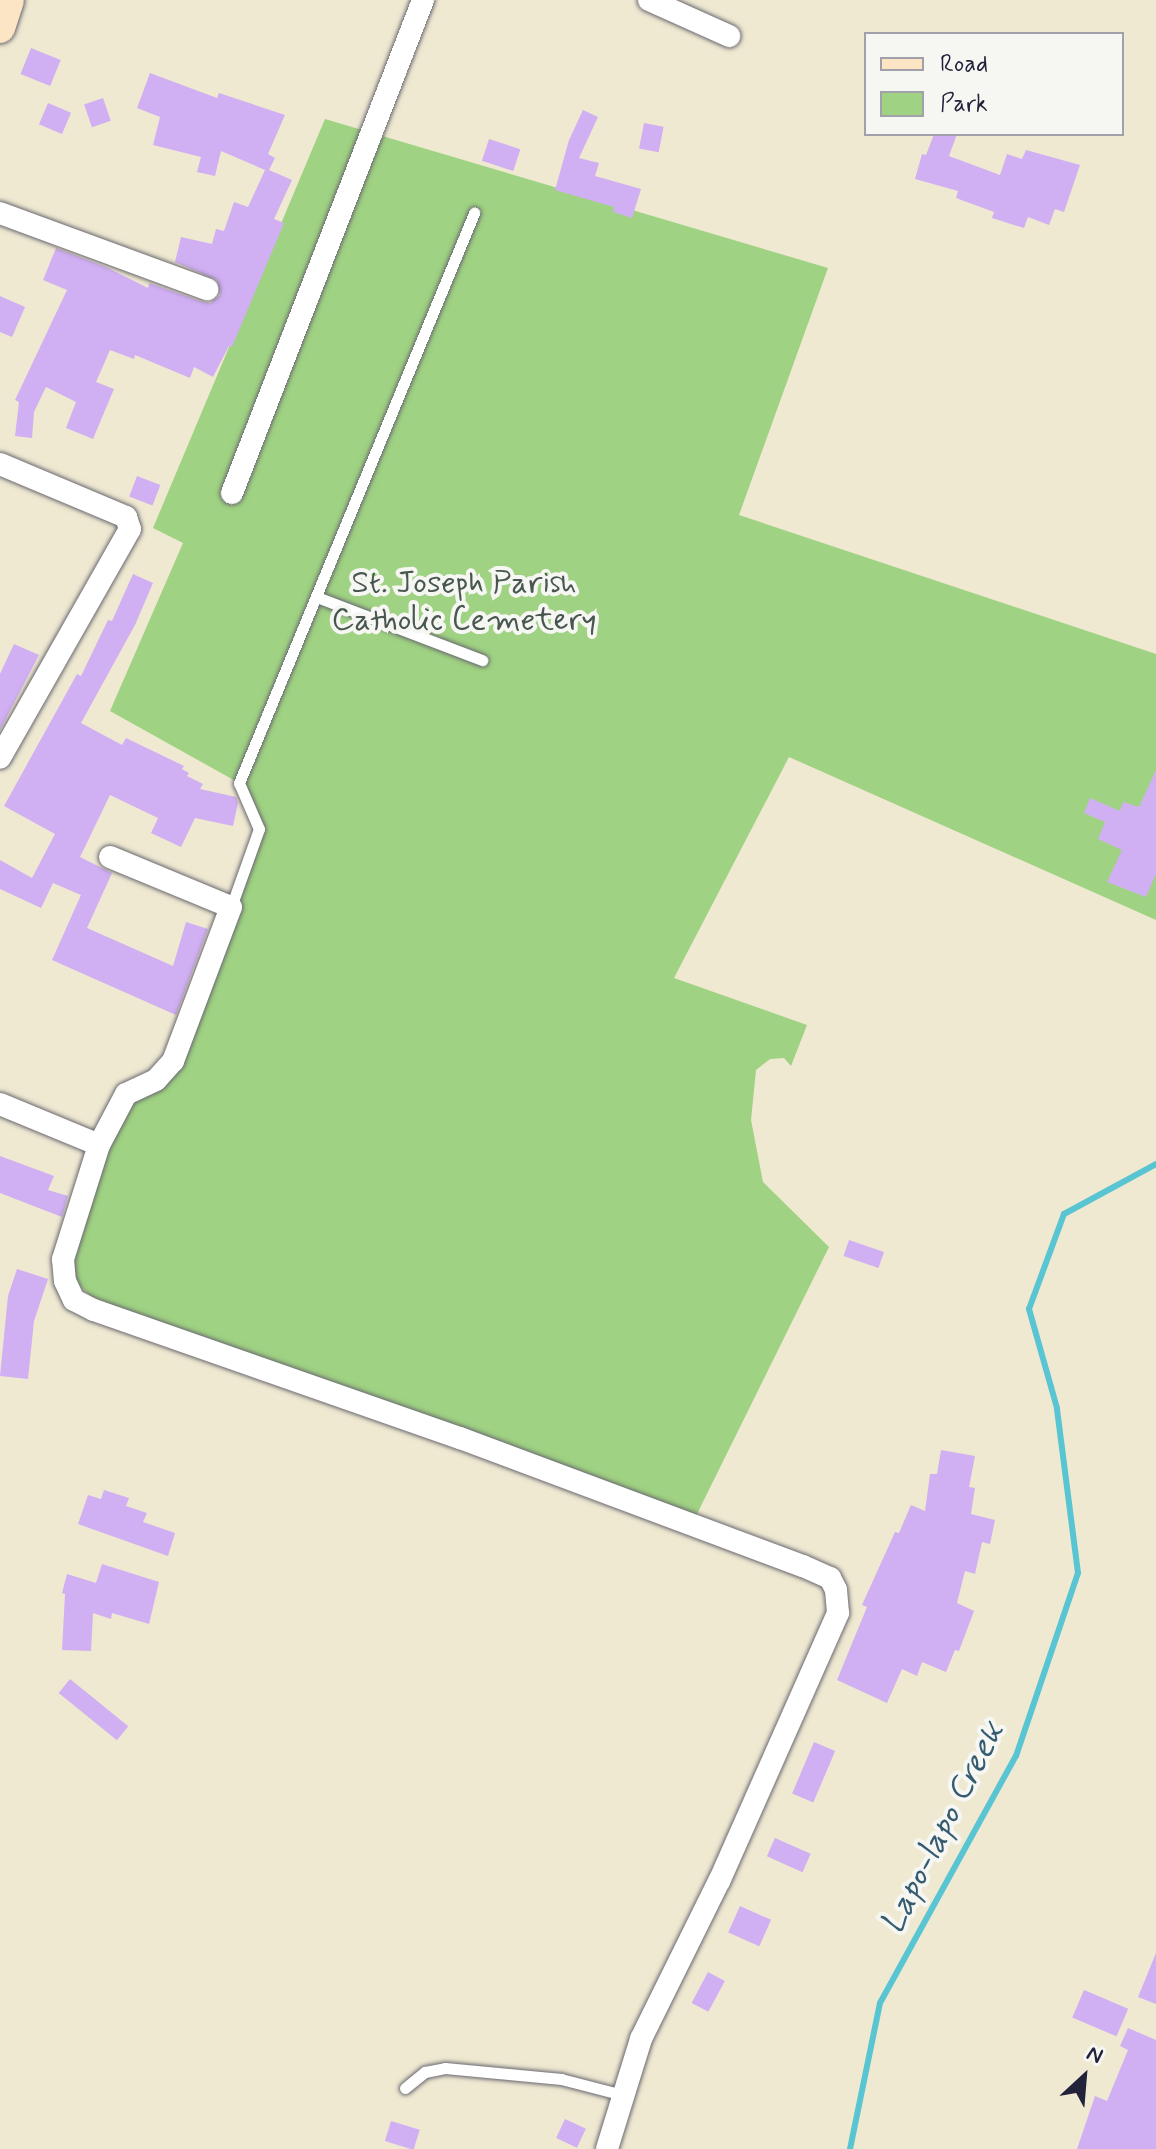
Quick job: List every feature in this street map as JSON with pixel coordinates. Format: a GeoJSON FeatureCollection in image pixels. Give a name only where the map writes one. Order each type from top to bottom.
{"type":"FeatureCollection","features":[{"type":"Feature","properties":{"kind":"main road"},"geometry":{"type":"LineString","coordinates":[[0,28],[9,0]]}},
{"type":"Feature","properties":{"kind":"street"},"geometry":{"type":"LineString","coordinates":[[232,493],[423,0]]}},
{"type":"Feature","properties":{"kind":"street"},"geometry":{"type":"LineString","coordinates":[[649,0],[729,36]]}},
{"type":"Feature","properties":{"kind":"street"},"geometry":{"type":"LineString","coordinates":[[0,213],[207,289]]}},
{"type":"Feature","properties":{"kind":"street"},"geometry":{"type":"LineString","coordinates":[[0,464],[126,517],[130,529],[0,758]]}},
{"type":"Feature","properties":{"kind":"street"},"geometry":{"type":"LineString","coordinates":[[110,857],[231,907],[173,1061],[156,1080],[126,1094],[99,1145],[63,1259],[65,1281],[74,1300],[94,1310],[460,1438],[830,1578],[836,1590],[838,1613],[719,1881],[641,2039],[607,2149]]}},
{"type":"Feature","properties":{"kind":"street"},"geometry":{"type":"LineString","coordinates":[[0,1104],[99,1145]]}},
{"type":"Feature","properties":{"kind":"lane"},"geometry":{"type":"LineString","coordinates":[[231,907],[259,829],[239,783],[474,213]]}},
{"type":"Feature","properties":{"kind":"lane"},"geometry":{"type":"LineString","coordinates":[[317,597],[482,660]]}},
{"type":"Feature","properties":{"kind":"lane"},"geometry":{"type":"LineString","coordinates":[[405,2088],[425,2072],[445,2068],[561,2079],[623,2095]]}},
{"type":"Feature","properties":{"kind":"green space","name":"St. Joseph Parish Catholic Cemetery"},"geometry":{"type":"Polygon","coordinates":[[[325,119],[828,268],[739,515],[1156,654],[1156,920],[789,757],[674,978],[807,1025],[791,1066],[784,1058],[770,1059],[756,1070],[751,1120],[763,1182],[829,1247],[695,1518],[94,1299],[75,1282],[69,1262],[104,1150],[127,1099],[181,1064],[264,832],[239,783],[110,711],[183,543],[153,528],[325,119]]]}},
{"type":"Feature","properties":{"kind":"building"},"geometry":{"type":"Polygon","coordinates":[[[31,48],[61,60],[50,86],[21,74],[31,48]]]}},
{"type":"Feature","properties":{"kind":"building"},"geometry":{"type":"Polygon","coordinates":[[[150,73],[217,98],[219,93],[285,115],[268,154],[275,158],[269,170],[292,180],[274,219],[284,223],[232,347],[229,346],[213,377],[194,367],[190,378],[135,355],[134,359],[110,350],[96,382],[114,389],[93,439],[66,428],[76,402],[46,387],[34,412],[32,438],[15,436],[19,402],[15,400],[67,290],[43,280],[56,248],[106,267],[148,288],[149,283],[210,303],[220,295],[217,280],[175,262],[181,237],[212,244],[216,229],[224,231],[234,202],[248,207],[265,170],[221,151],[215,176],[197,172],[201,157],[153,145],[160,117],[137,108],[150,73]]]}},
{"type":"Feature","properties":{"kind":"building"},"geometry":{"type":"Polygon","coordinates":[[[103,98],[111,121],[92,127],[84,105],[103,98]]]}},
{"type":"Feature","properties":{"kind":"building"},"geometry":{"type":"Polygon","coordinates":[[[48,103],[71,113],[62,134],[39,124],[48,103]]]}},
{"type":"Feature","properties":{"kind":"building"},"geometry":{"type":"Polygon","coordinates":[[[583,110],[598,117],[579,158],[599,163],[595,176],[641,189],[632,218],[613,212],[614,207],[555,190],[569,140],[583,110]]]}},
{"type":"Feature","properties":{"kind":"building"},"geometry":{"type":"Polygon","coordinates":[[[644,123],[664,127],[659,152],[639,149],[644,123]]]}},
{"type":"Feature","properties":{"kind":"building"},"geometry":{"type":"Polygon","coordinates":[[[933,136],[956,136],[949,156],[1000,175],[1007,154],[1022,159],[1026,150],[1080,165],[1064,212],[1055,209],[1049,225],[1028,217],[1024,228],[992,218],[994,212],[956,198],[958,191],[915,179],[922,154],[926,155],[933,136]]]}},
{"type":"Feature","properties":{"kind":"building"},"geometry":{"type":"Polygon","coordinates":[[[489,139],[520,149],[513,171],[482,161],[489,139]]]}},
{"type":"Feature","properties":{"kind":"building"},"geometry":{"type":"Polygon","coordinates":[[[0,296],[25,307],[12,337],[0,332],[0,296]]]}},
{"type":"Feature","properties":{"kind":"building"},"geometry":{"type":"Polygon","coordinates":[[[137,476],[160,485],[152,505],[129,497],[137,476]]]}},
{"type":"Feature","properties":{"kind":"building"},"geometry":{"type":"Polygon","coordinates":[[[133,574],[153,583],[135,625],[81,723],[122,745],[126,738],[184,766],[182,769],[189,773],[187,776],[203,784],[200,789],[236,797],[238,803],[233,826],[195,818],[181,847],[151,833],[158,818],[110,795],[80,857],[112,873],[87,928],[173,966],[186,922],[208,929],[176,1015],[52,960],[81,895],[53,883],[41,908],[0,889],[0,860],[32,878],[55,834],[4,806],[77,674],[81,676],[108,620],[112,621],[133,574]]]}},
{"type":"Feature","properties":{"kind":"building"},"geometry":{"type":"Polygon","coordinates":[[[14,644],[39,655],[0,730],[0,674],[14,644]]]}},
{"type":"Feature","properties":{"kind":"building"},"geometry":{"type":"Polygon","coordinates":[[[1156,770],[1156,874],[1146,897],[1107,882],[1122,850],[1098,839],[1105,822],[1084,813],[1090,798],[1120,811],[1123,802],[1139,807],[1156,770]]]}},
{"type":"Feature","properties":{"kind":"building"},"geometry":{"type":"Polygon","coordinates":[[[0,1156],[54,1176],[48,1190],[68,1196],[62,1217],[0,1193],[0,1156]]]}},
{"type":"Feature","properties":{"kind":"building"},"geometry":{"type":"Polygon","coordinates":[[[849,1240],[884,1252],[878,1268],[843,1256],[849,1240]]]}},
{"type":"Feature","properties":{"kind":"building"},"geometry":{"type":"Polygon","coordinates":[[[17,1269],[48,1279],[34,1321],[28,1379],[0,1376],[8,1296],[17,1269]]]}},
{"type":"Feature","properties":{"kind":"building"},"geometry":{"type":"Polygon","coordinates":[[[941,1450],[975,1456],[969,1487],[975,1488],[971,1514],[995,1520],[990,1544],[982,1542],[975,1574],[965,1571],[957,1603],[974,1611],[959,1651],[955,1650],[946,1672],[922,1662],[917,1676],[902,1669],[887,1703],[837,1680],[867,1607],[862,1605],[895,1532],[899,1533],[911,1505],[925,1511],[930,1474],[937,1474],[941,1450]]]}},
{"type":"Feature","properties":{"kind":"building"},"geometry":{"type":"Polygon","coordinates":[[[104,1490],[129,1498],[126,1506],[147,1513],[143,1522],[175,1533],[168,1556],[78,1524],[88,1495],[101,1499],[104,1490]]]}},
{"type":"Feature","properties":{"kind":"building"},"geometry":{"type":"Polygon","coordinates":[[[102,1564],[159,1582],[149,1624],[112,1613],[111,1619],[93,1613],[91,1651],[62,1650],[65,1594],[62,1593],[67,1574],[96,1583],[102,1564]]]}},
{"type":"Feature","properties":{"kind":"building"},"geometry":{"type":"Polygon","coordinates":[[[70,1679],[128,1726],[117,1740],[59,1693],[70,1679]]]}},
{"type":"Feature","properties":{"kind":"building"},"geometry":{"type":"Polygon","coordinates":[[[814,1742],[835,1751],[813,1803],[792,1794],[814,1742]]]}},
{"type":"Feature","properties":{"kind":"building"},"geometry":{"type":"Polygon","coordinates":[[[775,1838],[811,1854],[802,1872],[767,1856],[775,1838]]]}},
{"type":"Feature","properties":{"kind":"building"},"geometry":{"type":"Polygon","coordinates":[[[740,1906],[771,1920],[759,1946],[728,1932],[740,1906]]]}},
{"type":"Feature","properties":{"kind":"building"},"geometry":{"type":"Polygon","coordinates":[[[1156,1953],[1156,2004],[1138,1997],[1156,1953]]]}},
{"type":"Feature","properties":{"kind":"building"},"geometry":{"type":"Polygon","coordinates":[[[708,1972],[725,1981],[708,2012],[692,2003],[708,1972]]]}},
{"type":"Feature","properties":{"kind":"building"},"geometry":{"type":"Polygon","coordinates":[[[1084,1990],[1128,2009],[1116,2036],[1072,2018],[1084,1990]]]}},
{"type":"Feature","properties":{"kind":"building"},"geometry":{"type":"Polygon","coordinates":[[[1128,2028],[1156,2040],[1156,2149],[1077,2149],[1095,2096],[1107,2101],[1128,2050],[1120,2046],[1128,2028]]]}},
{"type":"Feature","properties":{"kind":"building"},"geometry":{"type":"Polygon","coordinates":[[[565,2119],[586,2129],[577,2148],[556,2138],[565,2119]]]}},
{"type":"Feature","properties":{"kind":"building"},"geometry":{"type":"Polygon","coordinates":[[[391,2121],[420,2130],[414,2149],[385,2141],[391,2121]]]}},
{"type":"Feature","properties":{"kind":"waterway","name":"Lapo-lapo Creek"},"geometry":{"type":"LineString","coordinates":[[850,2149],[880,2003],[1016,1756],[1078,1573],[1057,1408],[1029,1309],[1064,1214],[1156,1164]]}}]}
